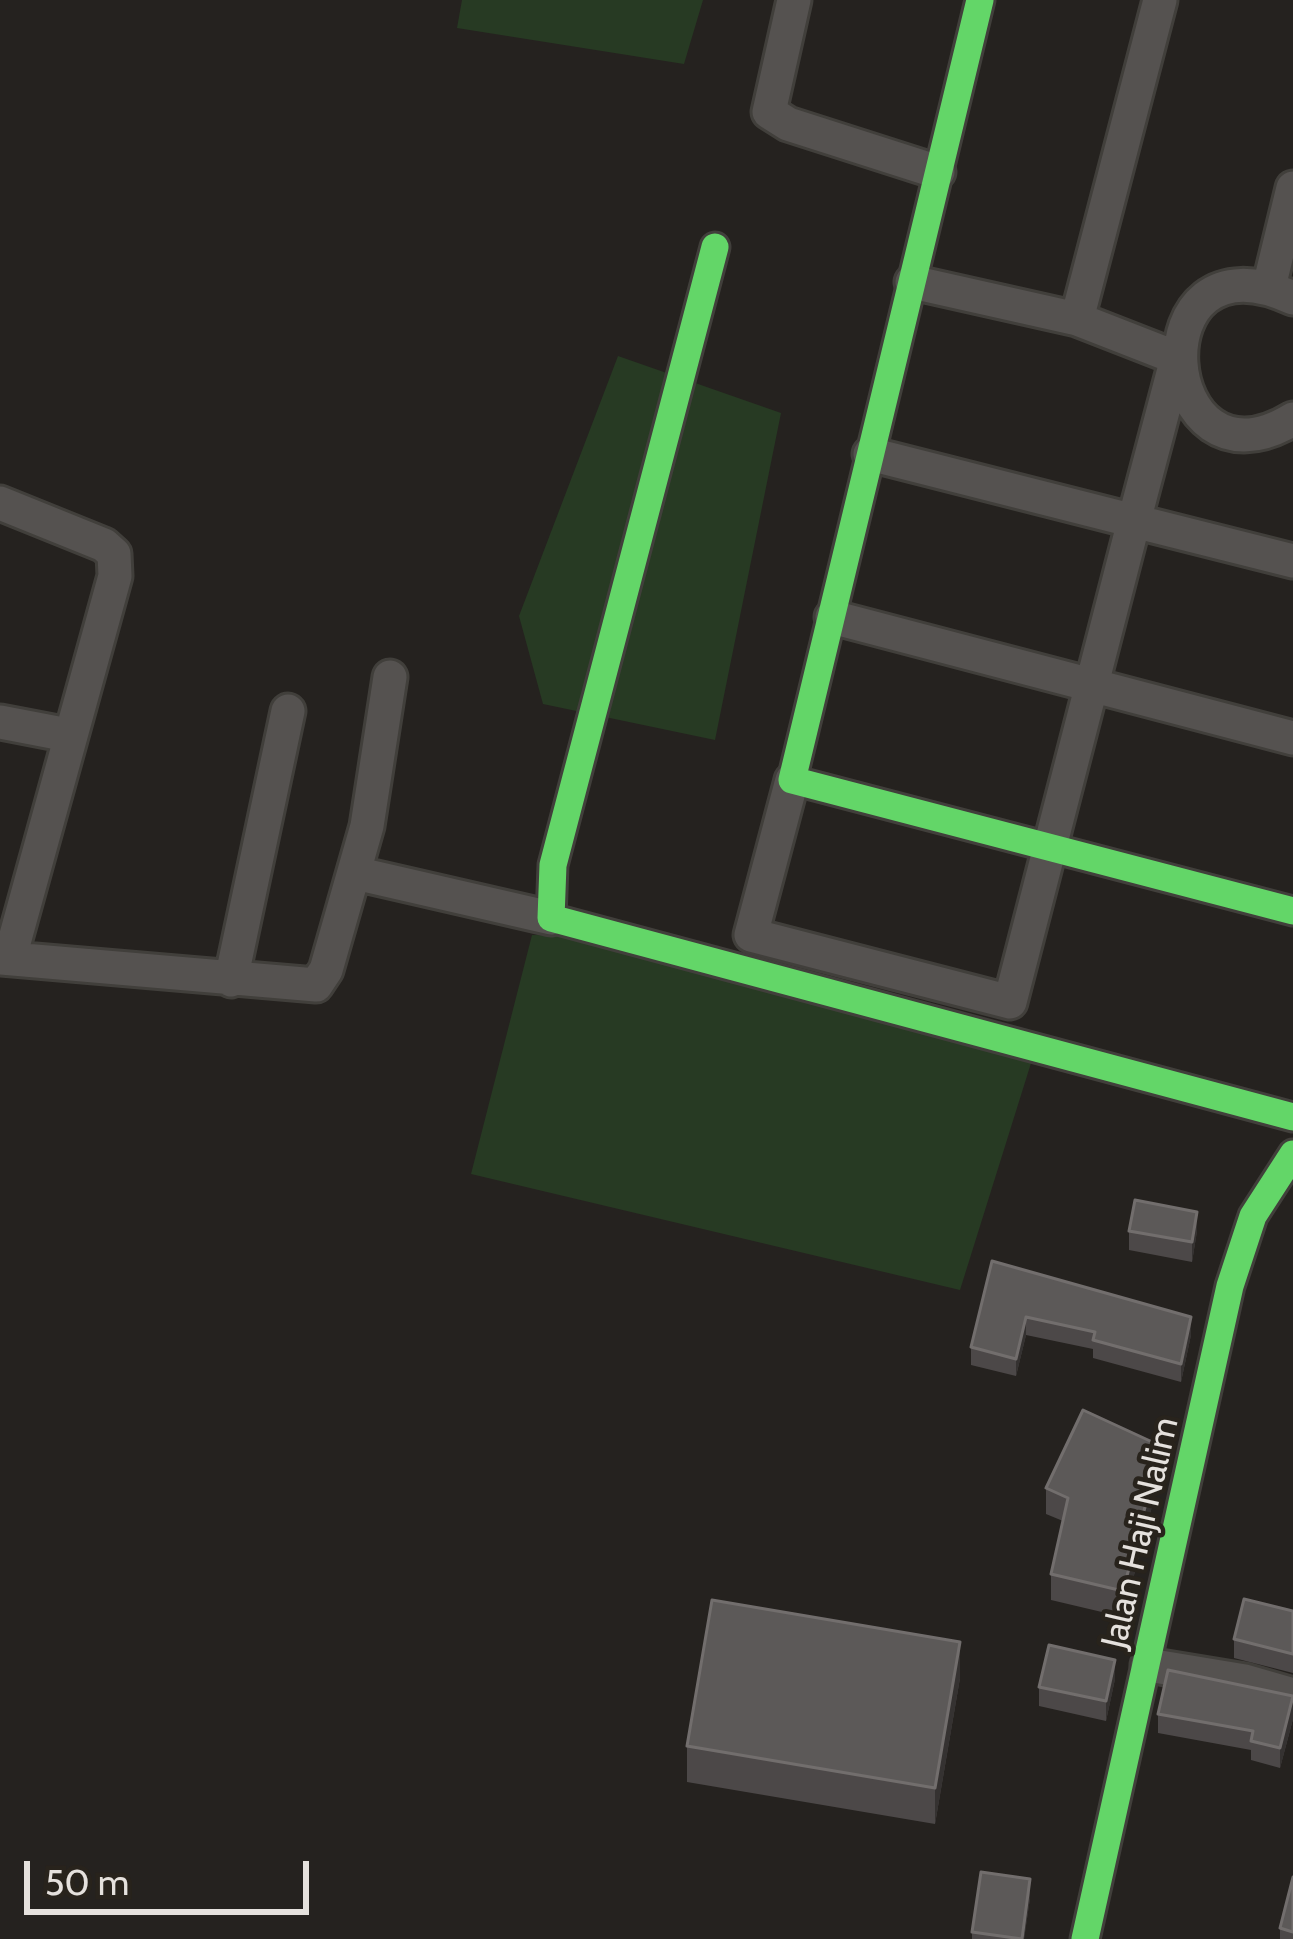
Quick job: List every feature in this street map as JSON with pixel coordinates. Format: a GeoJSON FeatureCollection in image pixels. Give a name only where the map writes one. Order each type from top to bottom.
{"type":"FeatureCollection","features":[{"type":"Feature","properties":{"kind":"street"},"geometry":{"type":"LineString","coordinates":[[794,0],[770,112],[788,124],[938,172]]}},
{"type":"Feature","properties":{"kind":"street"},"geometry":{"type":"LineString","coordinates":[[980,0],[751,935],[1010,1002],[1184,326],[1200,306],[1221,292],[1281,293],[1293,188]]}},
{"type":"Feature","properties":{"kind":"street"},"geometry":{"type":"LineString","coordinates":[[1077,319],[1160,0]]}},
{"type":"Feature","properties":{"kind":"street"},"geometry":{"type":"LineString","coordinates":[[551,918],[553,865],[715,247]]}},
{"type":"Feature","properties":{"kind":"street"},"geometry":{"type":"LineString","coordinates":[[912,281],[1077,319],[1177,358]]}},
{"type":"Feature","properties":{"kind":"street"},"geometry":{"type":"LineString","coordinates":[[1177,358],[1187,395],[1221,427],[1268,431],[1293,419]]}},
{"type":"Feature","properties":{"kind":"street"},"geometry":{"type":"LineString","coordinates":[[870,454],[1293,561]]}},
{"type":"Feature","properties":{"kind":"street"},"geometry":{"type":"LineString","coordinates":[[0,503],[104,545],[114,554],[115,576],[5,958],[316,985],[355,873],[390,676]]}},
{"type":"Feature","properties":{"kind":"street"},"geometry":{"type":"LineString","coordinates":[[832,617],[1293,738]]}},
{"type":"Feature","properties":{"kind":"street"},"geometry":{"type":"LineString","coordinates":[[231,980],[288,711]]}},
{"type":"Feature","properties":{"kind":"street"},"geometry":{"type":"LineString","coordinates":[[0,722],[68,735]]}},
{"type":"Feature","properties":{"kind":"street"},"geometry":{"type":"LineString","coordinates":[[792,780],[1293,911]]}},
{"type":"Feature","properties":{"kind":"street"},"geometry":{"type":"LineString","coordinates":[[355,873],[551,918],[1293,1118]]}},
{"type":"Feature","properties":{"kind":"street","name":"Jalan Haji Nalim"},"geometry":{"type":"LineString","coordinates":[[1085,1939],[1230,1286],[1253,1216],[1293,1154]]}},
{"type":"Feature","properties":{"kind":"street"},"geometry":{"type":"LineString","coordinates":[[1148,1665],[1245,1681],[1293,1695]]}},
{"type":"Feature","properties":{"kind":"green space"},"geometry":{"type":"Polygon","coordinates":[[[462,0],[703,0],[684,64],[457,28],[462,0]]]}},
{"type":"Feature","properties":{"kind":"green space"},"geometry":{"type":"Polygon","coordinates":[[[618,356],[781,413],[715,740],[543,704],[519,616],[618,356]]]}},
{"type":"Feature","properties":{"kind":"green space"},"geometry":{"type":"Polygon","coordinates":[[[532,935],[671,937],[1037,1044],[960,1290],[471,1174],[532,935]]]}},
{"type":"Feature","properties":{"kind":"building"},"geometry":{"type":"Polygon","coordinates":[[[1135,1200],[1197,1212],[1192,1242],[1129,1231],[1135,1200]]]}},
{"type":"Feature","properties":{"kind":"building"},"geometry":{"type":"Polygon","coordinates":[[[992,1261],[1191,1317],[1181,1364],[1093,1340],[1095,1332],[1026,1317],[1016,1359],[971,1347],[992,1261]]]}},
{"type":"Feature","properties":{"kind":"building"},"geometry":{"type":"Polygon","coordinates":[[[1083,1410],[1161,1446],[1123,1591],[1051,1574],[1068,1498],[1046,1488],[1083,1410]]]}},
{"type":"Feature","properties":{"kind":"building"},"geometry":{"type":"Polygon","coordinates":[[[1244,1599],[1293,1611],[1293,1654],[1234,1639],[1244,1599]]]}},
{"type":"Feature","properties":{"kind":"building"},"geometry":{"type":"Polygon","coordinates":[[[712,1600],[960,1642],[935,1788],[687,1746],[712,1600]]]}},
{"type":"Feature","properties":{"kind":"building"},"geometry":{"type":"Polygon","coordinates":[[[1049,1645],[1115,1660],[1106,1701],[1039,1687],[1049,1645]]]}},
{"type":"Feature","properties":{"kind":"building"},"geometry":{"type":"Polygon","coordinates":[[[1168,1670],[1293,1696],[1280,1748],[1251,1741],[1253,1731],[1158,1714],[1168,1670]]]}},
{"type":"Feature","properties":{"kind":"building"},"geometry":{"type":"Polygon","coordinates":[[[981,1872],[1030,1879],[1022,1939],[972,1932],[981,1872]]]}},
{"type":"Feature","properties":{"kind":"building"},"geometry":{"type":"Polygon","coordinates":[[[1293,1877],[1293,1932],[1280,1928],[1293,1877]]]}},
{"type":"Feature","properties":{"kind":"traffic: fast"},"geometry":{"type":"LineString","coordinates":[[980,0],[792,780],[1293,911]]}},
{"type":"Feature","properties":{"kind":"traffic: fast"},"geometry":{"type":"LineString","coordinates":[[715,247],[553,865],[551,918],[1293,1117]]}},
{"type":"Feature","properties":{"kind":"traffic: fast"},"geometry":{"type":"LineString","coordinates":[[1085,1939],[1230,1286],[1253,1216],[1293,1154]]}}]}
